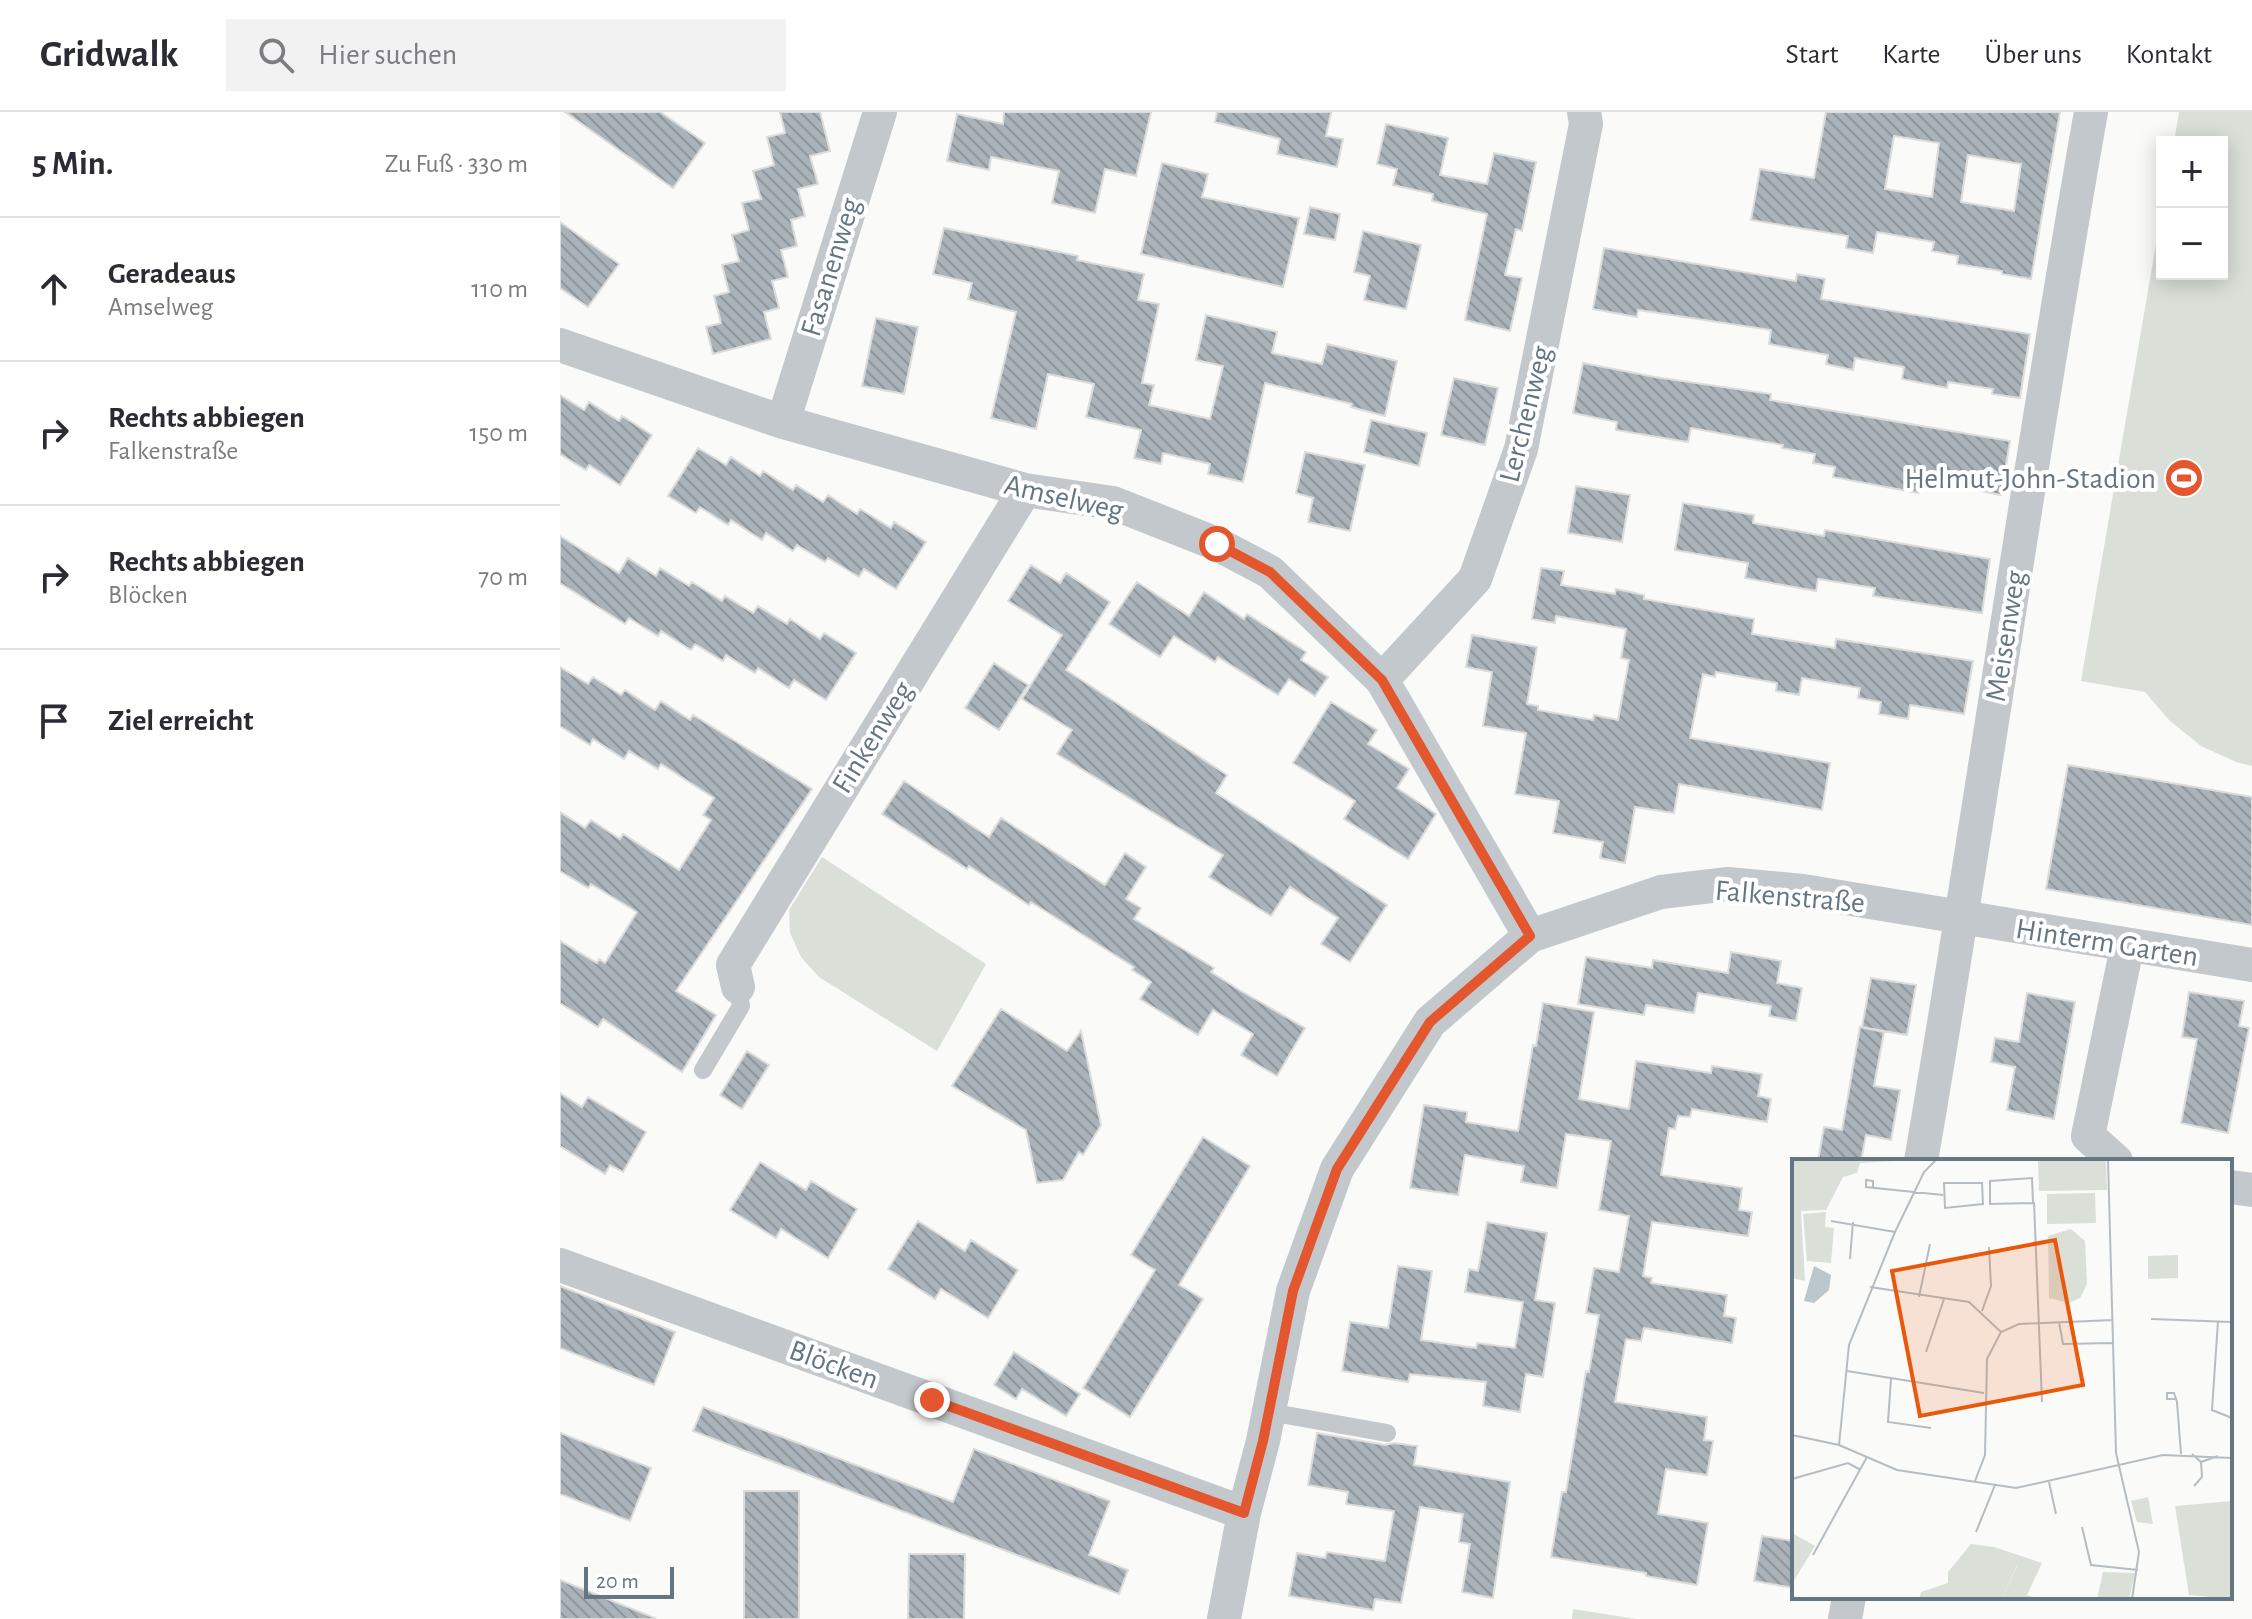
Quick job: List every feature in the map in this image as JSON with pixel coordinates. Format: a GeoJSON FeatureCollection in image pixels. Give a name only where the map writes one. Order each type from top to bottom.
{"type":"FeatureCollection","features":[{"type":"Feature","properties":{"kind":"street","name":"Fasanenweg"},"geometry":{"type":"LineString","coordinates":[[783,422],[880,112]]}},
{"type":"Feature","properties":{"kind":"street","name":"Lerchenweg"},"geometry":{"type":"LineString","coordinates":[[1382,680],[1475,579],[1521,449],[1584,133],[1584,112]]}},
{"type":"Feature","properties":{"kind":"street","name":"Meisenweg"},"geometry":{"type":"LineString","coordinates":[[1921,1159],[1963,918],[1976,814],[2054,321],[2091,112]]}},
{"type":"Feature","properties":{"kind":"street","name":"Amselweg"},"geometry":{"type":"LineString","coordinates":[[560,345],[783,422],[1025,490],[1113,503],[1217,544],[1270,572],[1382,680],[1530,936]]}},
{"type":"Feature","properties":{"kind":"street","name":"Finkenweg"},"geometry":{"type":"LineString","coordinates":[[738,987],[733,965],[1025,490]]}},
{"type":"Feature","properties":{"kind":"street","name":"Falkenstraße"},"geometry":{"type":"LineString","coordinates":[[1224,1619],[1293,1291],[1337,1169],[1430,1022],[1530,936],[1661,892],[1728,884],[1803,891],[1963,918]]}},
{"type":"Feature","properties":{"kind":"street","name":"Hinterm Garten"},"geometry":{"type":"LineString","coordinates":[[1963,918],[2252,965]]}},
{"type":"Feature","properties":{"kind":"street"},"geometry":{"type":"LineString","coordinates":[[2114,1159],[2088,1136],[2127,947]]}},
{"type":"Feature","properties":{"kind":"street"},"geometry":{"type":"LineString","coordinates":[[2232,1187],[2252,1190]]}},
{"type":"Feature","properties":{"kind":"street","name":"Blöcken"},"geometry":{"type":"LineString","coordinates":[[560,1265],[1244,1513]]}},
{"type":"Feature","properties":{"kind":"street"},"geometry":{"type":"LineString","coordinates":[[1845,1619],[1849,1599]]}},
{"type":"Feature","properties":{"kind":"lane"},"geometry":{"type":"LineString","coordinates":[[703,1070],[741,1006],[738,987]]}},
{"type":"Feature","properties":{"kind":"lane"},"geometry":{"type":"LineString","coordinates":[[1269,1412],[1387,1433]]}},
{"type":"Feature","properties":{"kind":"shaded area","name":"Helmut-John-Stadion"},"geometry":{"type":"Polygon","coordinates":[[[2179,112],[2252,112],[2252,766],[2201,746],[2169,720],[2145,692],[2081,681],[2156,244],[2156,280],[2228,280],[2228,136],[2175,136],[2179,112]]]}},
{"type":"Feature","properties":{"kind":"shaded area"},"geometry":{"type":"Polygon","coordinates":[[[822,857],[986,964],[937,1051],[819,977],[801,957],[790,933],[789,910],[822,857]]]}},
{"type":"Feature","properties":{"kind":"shaded area"},"geometry":{"type":"Polygon","coordinates":[[[1573,1609],[1636,1619],[1572,1619],[1573,1609]]]}},
{"type":"Feature","properties":{"kind":"building"},"geometry":{"type":"Polygon","coordinates":[[[565,112],[660,112],[705,143],[673,188],[565,112]]]}},
{"type":"Feature","properties":{"kind":"building"},"geometry":{"type":"Polygon","coordinates":[[[780,112],[820,112],[830,151],[810,156],[818,184],[798,189],[805,216],[791,220],[797,246],[781,250],[788,277],[772,281],[779,308],[764,312],[771,339],[713,354],[706,327],[721,323],[714,296],[729,292],[722,265],[739,261],[732,235],[749,230],[742,203],[761,199],[753,171],[774,165],[767,137],[785,133],[780,112]]]}},
{"type":"Feature","properties":{"kind":"building"},"geometry":{"type":"Polygon","coordinates":[[[1004,112],[1151,112],[1136,176],[1105,169],[1095,213],[1052,203],[1059,171],[991,157],[989,170],[947,161],[957,114],[1003,124],[1004,112]]]}},
{"type":"Feature","properties":{"kind":"building"},"geometry":{"type":"Polygon","coordinates":[[[1217,112],[1331,112],[1326,136],[1343,139],[1337,167],[1277,154],[1280,139],[1215,122],[1217,112]]]}},
{"type":"Feature","properties":{"kind":"building"},"geometry":{"type":"Polygon","coordinates":[[[1826,112],[2060,112],[2031,279],[1957,264],[1958,256],[1932,251],[1934,242],[1877,232],[1873,253],[1846,248],[1848,236],[1751,220],[1760,169],[1814,178],[1826,112]],[[1894,136],[1885,189],[1932,197],[1939,143],[1894,136]],[[1968,155],[1961,202],[2014,211],[2021,164],[1968,155]]]}},
{"type":"Feature","properties":{"kind":"building"},"geometry":{"type":"Polygon","coordinates":[[[1386,124],[1448,138],[1440,175],[1487,184],[1494,153],[1536,162],[1522,231],[1516,229],[1505,275],[1522,278],[1510,331],[1465,320],[1487,214],[1432,201],[1433,194],[1393,185],[1397,169],[1377,164],[1386,124]]]}},
{"type":"Feature","properties":{"kind":"building"},"geometry":{"type":"Polygon","coordinates":[[[1162,163],[1208,174],[1202,197],[1299,218],[1283,287],[1141,254],[1162,163]]]}},
{"type":"Feature","properties":{"kind":"building"},"geometry":{"type":"Polygon","coordinates":[[[1310,207],[1340,214],[1335,240],[1304,234],[1310,207]]]}},
{"type":"Feature","properties":{"kind":"building"},"geometry":{"type":"Polygon","coordinates":[[[560,222],[619,264],[588,307],[560,288],[560,222]]]}},
{"type":"Feature","properties":{"kind":"building"},"geometry":{"type":"Polygon","coordinates":[[[944,228],[1078,256],[1077,260],[1144,274],[1138,300],[1159,304],[1142,383],[1154,385],[1149,405],[1210,419],[1223,366],[1196,360],[1206,315],[1277,332],[1272,353],[1322,364],[1327,344],[1397,361],[1385,416],[1351,407],[1352,404],[1265,383],[1243,482],[1208,474],[1210,464],[1163,453],[1161,464],[1134,458],[1141,430],[1086,417],[1094,384],[1048,374],[1036,429],[991,418],[1016,312],[968,299],[972,283],[933,274],[944,228]]]}},
{"type":"Feature","properties":{"kind":"building"},"geometry":{"type":"Polygon","coordinates":[[[1363,231],[1421,245],[1406,309],[1364,300],[1370,276],[1354,272],[1363,231]]]}},
{"type":"Feature","properties":{"kind":"building"},"geometry":{"type":"Polygon","coordinates":[[[1604,248],[1796,281],[1797,274],[1825,279],[1821,299],[2030,334],[2020,398],[1992,394],[1993,389],[1948,382],[1947,388],[1902,379],[1904,367],[1855,358],[1853,370],[1826,364],[1828,355],[1769,344],[1771,330],[1638,310],[1637,317],[1593,309],[1604,248]]]}},
{"type":"Feature","properties":{"kind":"building"},"geometry":{"type":"Polygon","coordinates":[[[876,318],[918,327],[904,394],[862,386],[876,318]]]}},
{"type":"Feature","properties":{"kind":"building"},"geometry":{"type":"Polygon","coordinates":[[[1583,363],[1771,394],[1770,400],[2010,441],[2001,495],[1920,479],[1918,493],[1833,477],[1835,467],[1813,463],[1815,454],[1691,428],[1688,442],[1616,430],[1617,422],[1573,413],[1583,363]]]}},
{"type":"Feature","properties":{"kind":"building"},"geometry":{"type":"Polygon","coordinates":[[[1454,378],[1498,388],[1485,445],[1441,435],[1454,378]]]}},
{"type":"Feature","properties":{"kind":"building"},"geometry":{"type":"Polygon","coordinates":[[[560,395],[584,410],[589,402],[619,421],[622,416],[652,435],[620,485],[589,465],[586,470],[560,454],[560,395]]]}},
{"type":"Feature","properties":{"kind":"building"},"geometry":{"type":"Polygon","coordinates":[[[1371,420],[1427,433],[1419,466],[1364,452],[1371,420]]]}},
{"type":"Feature","properties":{"kind":"building"},"geometry":{"type":"Polygon","coordinates":[[[698,448],[726,465],[731,457],[760,476],[763,471],[793,490],[796,485],[823,502],[828,495],[857,514],[860,509],[891,528],[894,522],[926,542],[896,589],[864,569],[859,577],[828,558],[825,562],[797,545],[793,551],[766,533],[762,540],[731,520],[728,525],[700,507],[696,513],[668,496],[698,448]]]}},
{"type":"Feature","properties":{"kind":"building"},"geometry":{"type":"Polygon","coordinates":[[[1305,452],[1365,465],[1350,531],[1308,522],[1313,498],[1296,493],[1305,452]]]}},
{"type":"Feature","properties":{"kind":"building"},"geometry":{"type":"Polygon","coordinates":[[[1576,486],[1630,495],[1622,542],[1568,533],[1576,486]]]}},
{"type":"Feature","properties":{"kind":"building"},"geometry":{"type":"Polygon","coordinates":[[[1683,503],[1754,515],[1753,523],[1824,536],[1825,530],[1990,559],[1982,613],[1873,596],[1875,588],[1818,579],[1816,591],[1745,578],[1748,563],[1675,550],[1683,503]]]}},
{"type":"Feature","properties":{"kind":"building"},"geometry":{"type":"Polygon","coordinates":[[[560,536],[619,573],[628,558],[656,576],[660,568],[689,586],[692,582],[722,601],[725,596],[753,613],[758,606],[787,624],[790,619],[820,639],[824,633],[856,653],[826,700],[794,680],[789,688],[758,668],[755,673],[726,655],[723,661],[695,644],[691,650],[661,631],[658,636],[629,618],[625,624],[560,583],[560,536]]]}},
{"type":"Feature","properties":{"kind":"building"},"geometry":{"type":"Polygon","coordinates":[[[1031,565],[1060,583],[1066,573],[1110,602],[1066,670],[1227,775],[1216,793],[1387,905],[1350,962],[1321,944],[1338,918],[1290,887],[1271,916],[1209,877],[1223,855],[1057,754],[1072,730],[1022,699],[1062,635],[1008,601],[1031,565]]]}},
{"type":"Feature","properties":{"kind":"building"},"geometry":{"type":"Polygon","coordinates":[[[1541,568],[1564,571],[1561,585],[1615,594],[1616,589],[1644,595],[1644,599],[1754,619],[1752,634],[1835,648],[1836,639],[1973,661],[1964,714],[1910,705],[1908,719],[1879,714],[1881,702],[1858,698],[1860,688],[1802,678],[1799,695],[1776,691],[1777,683],[1716,672],[1715,677],[1703,674],[1690,738],[1830,763],[1822,810],[1679,784],[1674,813],[1635,807],[1625,863],[1600,858],[1603,842],[1553,833],[1559,801],[1515,794],[1526,733],[1483,726],[1492,672],[1466,667],[1472,635],[1537,647],[1527,704],[1538,706],[1538,710],[1593,720],[1594,715],[1618,720],[1629,660],[1621,658],[1626,629],[1556,616],[1555,623],[1532,619],[1541,568]]]}},
{"type":"Feature","properties":{"kind":"building"},"geometry":{"type":"Polygon","coordinates":[[[1137,582],[1189,616],[1204,592],[1244,619],[1247,614],[1306,652],[1301,660],[1328,677],[1315,696],[1289,679],[1278,695],[1218,657],[1215,662],[1174,636],[1160,657],[1109,624],[1137,582]]]}},
{"type":"Feature","properties":{"kind":"building"},"geometry":{"type":"Polygon","coordinates":[[[994,663],[1028,685],[999,730],[965,708],[994,663]]]}},
{"type":"Feature","properties":{"kind":"building"},"geometry":{"type":"Polygon","coordinates":[[[560,667],[588,684],[593,677],[621,695],[625,690],[655,710],[661,701],[690,720],[693,715],[812,789],[676,991],[716,1015],[682,1072],[603,1019],[598,1027],[560,1003],[560,941],[597,963],[599,959],[605,963],[637,912],[591,884],[588,888],[560,871],[560,812],[585,828],[591,820],[620,839],[623,834],[679,870],[711,820],[703,815],[714,798],[661,764],[658,769],[629,751],[624,759],[593,739],[590,745],[560,726],[560,667]]]}},
{"type":"Feature","properties":{"kind":"building"},"geometry":{"type":"Polygon","coordinates":[[[1331,702],[1377,730],[1368,744],[1409,769],[1397,788],[1436,814],[1408,859],[1344,819],[1355,801],[1293,763],[1331,702]]]}},
{"type":"Feature","properties":{"kind":"building"},"geometry":{"type":"Polygon","coordinates":[[[2068,765],[2252,797],[2252,925],[2046,889],[2068,765]]]}},
{"type":"Feature","properties":{"kind":"building"},"geometry":{"type":"Polygon","coordinates":[[[904,781],[989,837],[1001,818],[1105,885],[1125,853],[1146,867],[1126,899],[1141,908],[1134,919],[1214,968],[1211,972],[1305,1028],[1277,1076],[1241,1055],[1253,1034],[1213,1010],[1198,1035],[1140,999],[1151,982],[1132,970],[1134,967],[1031,902],[1029,905],[969,866],[967,869],[882,814],[904,781]]]}},
{"type":"Feature","properties":{"kind":"building"},"geometry":{"type":"Polygon","coordinates":[[[1731,952],[1781,961],[1777,983],[1802,988],[1796,1021],[1769,1016],[1771,1006],[1698,993],[1694,1013],[1646,1005],[1644,1015],[1578,1004],[1586,957],[1652,968],[1653,960],[1728,973],[1731,952]]]}},
{"type":"Feature","properties":{"kind":"building"},"geometry":{"type":"Polygon","coordinates":[[[1871,978],[1916,985],[1907,1035],[1862,1027],[1871,978]]]}},
{"type":"Feature","properties":{"kind":"building"},"geometry":{"type":"Polygon","coordinates":[[[2189,992],[2244,1001],[2239,1026],[2249,1028],[2228,1133],[2181,1123],[2197,1039],[2182,1037],[2189,992]]]}},
{"type":"Feature","properties":{"kind":"building"},"geometry":{"type":"Polygon","coordinates":[[[2027,993],[2075,1002],[2054,1119],[2007,1110],[2015,1067],[1991,1062],[1995,1038],[2019,1042],[2027,993]]]}},
{"type":"Feature","properties":{"kind":"building"},"geometry":{"type":"Polygon","coordinates":[[[1543,1003],[1594,1012],[1579,1099],[1629,1109],[1636,1061],[1711,1073],[1712,1066],[1762,1074],[1758,1096],[1771,1099],[1767,1122],[1692,1109],[1690,1117],[1678,1116],[1675,1129],[1669,1128],[1661,1175],[1742,1188],[1739,1210],[1752,1212],[1748,1236],[1652,1222],[1643,1276],[1652,1278],[1651,1283],[1727,1295],[1724,1316],[1736,1318],[1732,1343],[1644,1328],[1641,1341],[1626,1339],[1615,1402],[1707,1417],[1704,1440],[1713,1441],[1707,1475],[1666,1469],[1658,1514],[1708,1523],[1697,1585],[1551,1557],[1599,1315],[1586,1313],[1594,1268],[1619,1272],[1629,1216],[1599,1210],[1611,1141],[1566,1134],[1557,1188],[1521,1182],[1524,1166],[1465,1155],[1458,1195],[1410,1188],[1424,1105],[1467,1112],[1466,1122],[1518,1131],[1543,1003]]]}},
{"type":"Feature","properties":{"kind":"building"},"geometry":{"type":"Polygon","coordinates":[[[1001,1009],[1067,1051],[1081,1031],[1101,1125],[1083,1155],[1079,1152],[1063,1180],[1037,1183],[1026,1130],[952,1086],[1001,1009]]]}},
{"type":"Feature","properties":{"kind":"building"},"geometry":{"type":"Polygon","coordinates":[[[1860,1027],[1884,1032],[1874,1086],[1900,1090],[1891,1140],[1866,1135],[1861,1159],[1818,1159],[1824,1127],[1842,1130],[1860,1027]]]}},
{"type":"Feature","properties":{"kind":"building"},"geometry":{"type":"Polygon","coordinates":[[[747,1051],[769,1065],[742,1109],[720,1095],[747,1051]]]}},
{"type":"Feature","properties":{"kind":"building"},"geometry":{"type":"Polygon","coordinates":[[[560,1093],[582,1107],[588,1097],[646,1132],[623,1172],[610,1165],[605,1174],[560,1146],[560,1093]]]}},
{"type":"Feature","properties":{"kind":"building"},"geometry":{"type":"Polygon","coordinates":[[[1203,1137],[1250,1166],[1179,1285],[1203,1299],[1130,1417],[1083,1388],[1155,1270],[1131,1255],[1203,1137]]]}},
{"type":"Feature","properties":{"kind":"building"},"geometry":{"type":"Polygon","coordinates":[[[760,1162],[806,1190],[811,1181],[857,1209],[828,1258],[781,1229],[776,1238],[730,1210],[760,1162]]]}},
{"type":"Feature","properties":{"kind":"building"},"geometry":{"type":"Polygon","coordinates":[[[918,1221],[965,1251],[971,1240],[1018,1270],[988,1318],[941,1289],[935,1299],[888,1269],[918,1221]]]}},
{"type":"Feature","properties":{"kind":"building"},"geometry":{"type":"Polygon","coordinates":[[[1487,1222],[1547,1233],[1535,1300],[1555,1303],[1543,1377],[1526,1374],[1520,1412],[1483,1406],[1486,1382],[1410,1374],[1408,1382],[1342,1371],[1350,1322],[1388,1328],[1398,1266],[1432,1271],[1421,1340],[1476,1348],[1477,1343],[1515,1348],[1523,1302],[1465,1292],[1469,1269],[1478,1271],[1487,1222]]]}},
{"type":"Feature","properties":{"kind":"building"},"geometry":{"type":"Polygon","coordinates":[[[560,1286],[675,1332],[654,1385],[560,1348],[560,1286]]]}},
{"type":"Feature","properties":{"kind":"building"},"geometry":{"type":"Polygon","coordinates":[[[1014,1352],[1080,1394],[1066,1416],[1022,1389],[1016,1399],[994,1385],[1014,1352]]]}},
{"type":"Feature","properties":{"kind":"building"},"geometry":{"type":"Polygon","coordinates":[[[703,1407],[953,1502],[974,1449],[1110,1501],[1089,1555],[1128,1570],[1119,1594],[693,1431],[703,1407]]]}},
{"type":"Feature","properties":{"kind":"building"},"geometry":{"type":"Polygon","coordinates":[[[560,1433],[651,1468],[630,1521],[560,1494],[560,1433]]]}},
{"type":"Feature","properties":{"kind":"building"},"geometry":{"type":"Polygon","coordinates":[[[1317,1433],[1385,1445],[1417,1446],[1414,1465],[1510,1482],[1493,1598],[1462,1592],[1470,1544],[1459,1542],[1463,1514],[1420,1507],[1401,1603],[1375,1599],[1373,1610],[1289,1596],[1297,1553],[1325,1558],[1327,1552],[1385,1561],[1394,1511],[1346,1504],[1348,1492],[1308,1485],[1317,1433]]]}},
{"type":"Feature","properties":{"kind":"building"},"geometry":{"type":"Polygon","coordinates":[[[744,1491],[799,1491],[799,1619],[744,1619],[744,1491]]]}},
{"type":"Feature","properties":{"kind":"building"},"geometry":{"type":"Polygon","coordinates":[[[1762,1536],[1792,1541],[1792,1588],[1754,1581],[1762,1536]]]}},
{"type":"Feature","properties":{"kind":"building"},"geometry":{"type":"Polygon","coordinates":[[[909,1554],[965,1554],[964,1619],[908,1619],[909,1554]]]}},
{"type":"Feature","properties":{"kind":"building"},"geometry":{"type":"Polygon","coordinates":[[[560,1580],[655,1618],[560,1619],[560,1580]]]}},
{"type":"Feature","properties":{"kind":"place","name":"Helmut-John-Stadion"},"geometry":{"type":"Point","coordinates":[2184,478]}},
{"type":"Feature","properties":{"kind":"route"},"geometry":{"type":"LineString","coordinates":[[932,1400],[1244,1513],[1263,1441],[1293,1291],[1337,1169],[1430,1022],[1530,936],[1382,680],[1270,572],[1217,544]]}}]}
